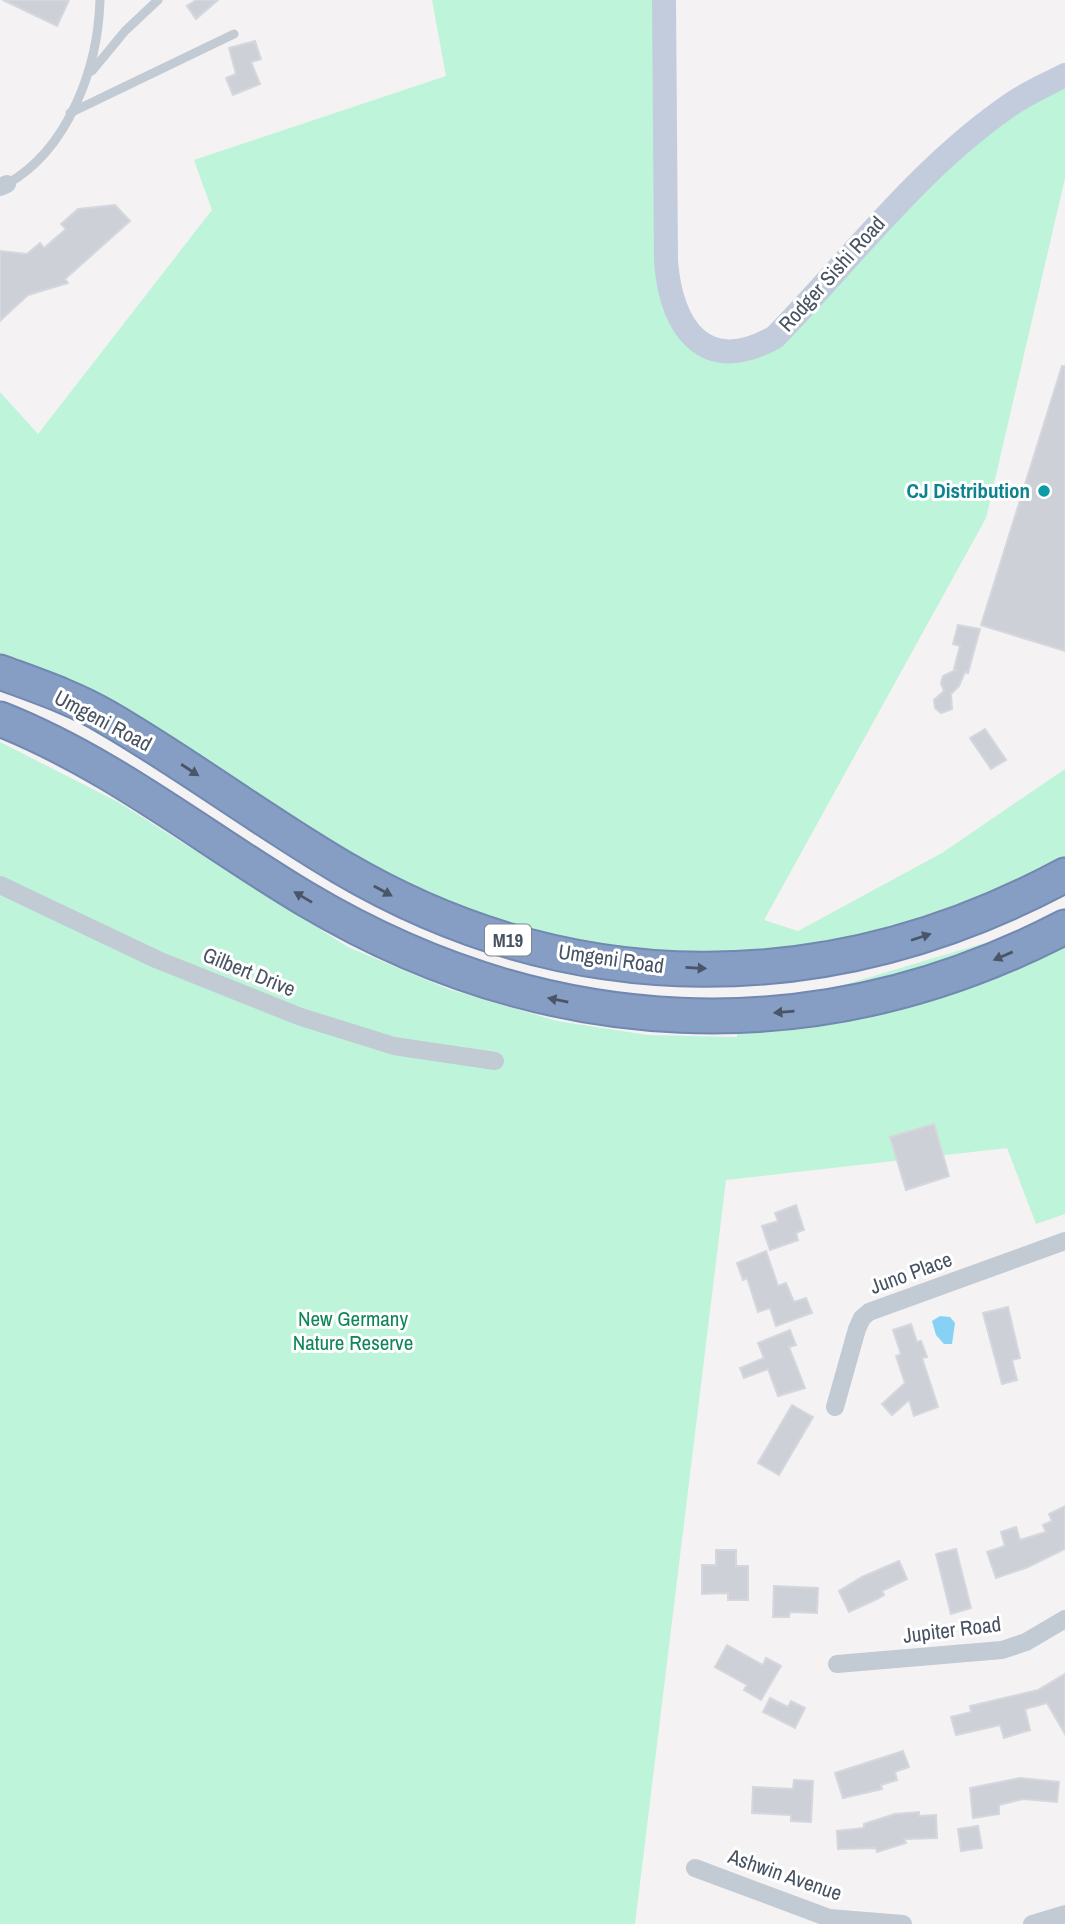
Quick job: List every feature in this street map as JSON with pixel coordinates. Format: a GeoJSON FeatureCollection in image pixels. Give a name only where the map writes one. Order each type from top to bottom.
{"type":"FeatureCollection","features":[{"type":"Feature","properties":{"kind":"highway","name":"Umgeni Road"},"geometry":{"type":"LineString","coordinates":[[0,671],[104,716],[340,866],[398,899],[453,922],[517,943],[601,962],[716,969],[772,967],[845,956],[898,945],[951,928],[1015,901],[1065,875]]}},
{"type":"Feature","properties":{"kind":"highway","name":"Umgeni Road"},"geometry":{"type":"LineString","coordinates":[[0,719],[69,750],[135,788],[304,898],[362,930],[477,980],[535,996],[606,1010],[682,1017],[796,1011],[867,999],[928,985],[1020,949],[1065,927]]}},
{"type":"Feature","properties":{"kind":"street","name":"Rodger Sishi Road"},"geometry":{"type":"LineString","coordinates":[[664,0],[666,261],[671,298],[684,326],[699,343],[726,352],[754,349],[775,337],[893,206],[964,139],[1016,101],[1065,75]]}},
{"type":"Feature","properties":{"kind":"street","name":"Gilbert Drive"},"geometry":{"type":"LineString","coordinates":[[0,884],[158,960],[301,1017],[394,1046],[495,1061]]}},
{"type":"Feature","properties":{"kind":"street","name":"Juno Place"},"geometry":{"type":"LineString","coordinates":[[835,1408],[857,1329],[862,1318],[869,1312],[1065,1241]]}},
{"type":"Feature","properties":{"kind":"street","name":"Jupiter Road"},"geometry":{"type":"LineString","coordinates":[[837,1664],[1002,1650],[1026,1642],[1065,1619]]}},
{"type":"Feature","properties":{"kind":"street","name":"Ashwin Avenue"},"geometry":{"type":"LineString","coordinates":[[695,1868],[829,1918],[904,1924]]}},
{"type":"Feature","properties":{"kind":"street"},"geometry":{"type":"LineString","coordinates":[[1032,1924],[1065,1914]]}},
{"type":"Feature","properties":{"kind":"lane"},"geometry":{"type":"LineString","coordinates":[[4,185],[22,176],[35,162],[70,113],[88,75],[97,46],[100,0]]}},
{"type":"Feature","properties":{"kind":"lane"},"geometry":{"type":"LineString","coordinates":[[88,75],[125,31],[158,0]]}},
{"type":"Feature","properties":{"kind":"lane"},"geometry":{"type":"LineString","coordinates":[[70,113],[234,34]]}},
{"type":"Feature","properties":{"kind":"green space"},"geometry":{"type":"Polygon","coordinates":[[[432,0],[661,0],[665,160],[683,330],[759,349],[910,191],[1065,79],[1065,178],[986,518],[764,920],[798,931],[942,853],[1065,769],[1065,872],[791,963],[513,938],[0,670],[0,392],[38,434],[212,210],[194,160],[446,76],[432,0]]]}},
{"type":"Feature","properties":{"kind":"green space","name":"New Germany Nature Reserve"},"geometry":{"type":"Polygon","coordinates":[[[0,742],[118,802],[348,947],[448,989],[557,1021],[648,1035],[737,1037],[739,1016],[1065,919],[1065,1214],[1036,1224],[1007,1148],[726,1180],[635,1924],[0,1924],[0,742]]]}},
{"type":"Feature","properties":{"kind":"water"},"geometry":{"type":"Polygon","coordinates":[[[940,1316],[950,1317],[955,1323],[952,1344],[944,1344],[936,1335],[932,1321],[940,1316]]]}},
{"type":"Feature","properties":{"kind":"building"},"geometry":{"type":"Polygon","coordinates":[[[3,0],[69,0],[57,26],[3,0]]]}},
{"type":"Feature","properties":{"kind":"building"},"geometry":{"type":"Polygon","coordinates":[[[196,0],[218,0],[196,19],[187,6],[196,0]]]}},
{"type":"Feature","properties":{"kind":"building"},"geometry":{"type":"Polygon","coordinates":[[[255,41],[261,59],[251,62],[260,84],[233,95],[226,78],[236,74],[229,48],[255,41]]]}},
{"type":"Feature","properties":{"kind":"building"},"geometry":{"type":"Polygon","coordinates":[[[115,205],[130,221],[65,279],[68,283],[28,295],[0,321],[0,251],[27,254],[40,243],[44,248],[66,229],[61,224],[78,209],[115,205]]]}},
{"type":"Feature","properties":{"kind":"building","name":"CJ Distribution"},"geometry":{"type":"Polygon","coordinates":[[[1062,366],[1065,366],[1065,651],[981,625],[1062,366]]]}},
{"type":"Feature","properties":{"kind":"building"},"geometry":{"type":"Polygon","coordinates":[[[958,625],[980,629],[968,673],[965,672],[959,686],[951,694],[952,709],[941,713],[935,708],[934,700],[944,691],[941,683],[943,676],[956,670],[954,669],[960,646],[953,644],[958,625]]]}},
{"type":"Feature","properties":{"kind":"building"},"geometry":{"type":"Polygon","coordinates":[[[985,729],[1006,760],[991,769],[970,738],[985,729]]]}},
{"type":"Feature","properties":{"kind":"building"},"geometry":{"type":"Polygon","coordinates":[[[934,1124],[949,1176],[906,1190],[890,1137],[934,1124]]]}},
{"type":"Feature","properties":{"kind":"building"},"geometry":{"type":"Polygon","coordinates":[[[796,1205],[804,1230],[796,1233],[798,1240],[770,1250],[762,1226],[778,1221],[775,1213],[796,1205]]]}},
{"type":"Feature","properties":{"kind":"building"},"geometry":{"type":"Polygon","coordinates":[[[766,1251],[778,1286],[786,1283],[794,1302],[806,1298],[812,1313],[776,1326],[770,1308],[758,1312],[747,1278],[743,1280],[737,1263],[766,1251]]]}},
{"type":"Feature","properties":{"kind":"building"},"geometry":{"type":"Polygon","coordinates":[[[1008,1307],[1020,1358],[1012,1360],[1017,1380],[1002,1384],[983,1313],[1008,1307]]]}},
{"type":"Feature","properties":{"kind":"building"},"geometry":{"type":"Polygon","coordinates":[[[911,1324],[917,1342],[921,1341],[927,1357],[922,1358],[938,1407],[914,1416],[909,1400],[892,1415],[882,1404],[905,1383],[896,1356],[901,1354],[893,1330],[911,1324]]]}},
{"type":"Feature","properties":{"kind":"building"},"geometry":{"type":"Polygon","coordinates":[[[790,1330],[796,1345],[789,1347],[805,1388],[778,1396],[768,1369],[744,1378],[740,1368],[764,1358],[758,1343],[790,1330]]]}},
{"type":"Feature","properties":{"kind":"building"},"geometry":{"type":"Polygon","coordinates":[[[792,1405],[813,1417],[779,1475],[758,1463],[792,1405]]]}},
{"type":"Feature","properties":{"kind":"building"},"geometry":{"type":"Polygon","coordinates":[[[1065,1506],[1065,1549],[1028,1567],[996,1578],[987,1552],[1005,1546],[1001,1532],[1016,1527],[1020,1540],[1046,1532],[1043,1525],[1052,1521],[1049,1514],[1065,1506]]]}},
{"type":"Feature","properties":{"kind":"building"},"geometry":{"type":"Polygon","coordinates":[[[956,1549],[971,1608],[951,1614],[936,1554],[956,1549]]]}},
{"type":"Feature","properties":{"kind":"building"},"geometry":{"type":"Polygon","coordinates":[[[716,1550],[736,1550],[736,1566],[748,1566],[748,1600],[728,1600],[728,1593],[702,1594],[702,1565],[716,1565],[716,1550]]]}},
{"type":"Feature","properties":{"kind":"building"},"geometry":{"type":"Polygon","coordinates":[[[899,1561],[907,1579],[882,1591],[884,1595],[849,1612],[839,1591],[862,1577],[899,1561]]]}},
{"type":"Feature","properties":{"kind":"building"},"geometry":{"type":"Polygon","coordinates":[[[774,1586],[818,1588],[817,1613],[790,1612],[789,1617],[773,1617],[774,1586]]]}},
{"type":"Feature","properties":{"kind":"building"},"geometry":{"type":"Polygon","coordinates":[[[727,1645],[763,1665],[766,1658],[781,1666],[761,1700],[744,1690],[747,1685],[715,1667],[727,1645]]]}},
{"type":"Feature","properties":{"kind":"building"},"geometry":{"type":"Polygon","coordinates":[[[1065,1674],[1065,1734],[1047,1703],[1025,1709],[1030,1730],[1004,1738],[1000,1725],[956,1735],[951,1717],[971,1712],[970,1706],[1038,1690],[1065,1674]]]}},
{"type":"Feature","properties":{"kind":"building"},"geometry":{"type":"Polygon","coordinates":[[[770,1698],[788,1707],[791,1701],[805,1708],[795,1728],[763,1712],[770,1698]]]}},
{"type":"Feature","properties":{"kind":"building"},"geometry":{"type":"Polygon","coordinates":[[[903,1751],[909,1767],[895,1772],[897,1780],[881,1785],[882,1789],[843,1798],[835,1773],[903,1751]]]}},
{"type":"Feature","properties":{"kind":"building"},"geometry":{"type":"Polygon","coordinates":[[[1020,1778],[1059,1782],[1057,1802],[1023,1799],[999,1805],[999,1814],[973,1818],[970,1788],[1020,1778]]]}},
{"type":"Feature","properties":{"kind":"building"},"geometry":{"type":"Polygon","coordinates":[[[794,1780],[813,1781],[811,1822],[791,1821],[791,1815],[752,1813],[753,1787],[793,1789],[794,1780]]]}},
{"type":"Feature","properties":{"kind":"building"},"geometry":{"type":"Polygon","coordinates":[[[919,1812],[919,1816],[936,1815],[937,1838],[904,1839],[906,1843],[877,1852],[876,1848],[838,1849],[837,1831],[864,1828],[864,1824],[895,1814],[919,1812]]]}},
{"type":"Feature","properties":{"kind":"building"},"geometry":{"type":"Polygon","coordinates":[[[978,1826],[982,1848],[961,1851],[958,1829],[978,1826]]]}},
{"type":"Feature","properties":{"kind":"place","name":"CJ Distribution"},"geometry":{"type":"Point","coordinates":[1044,491]}}]}
